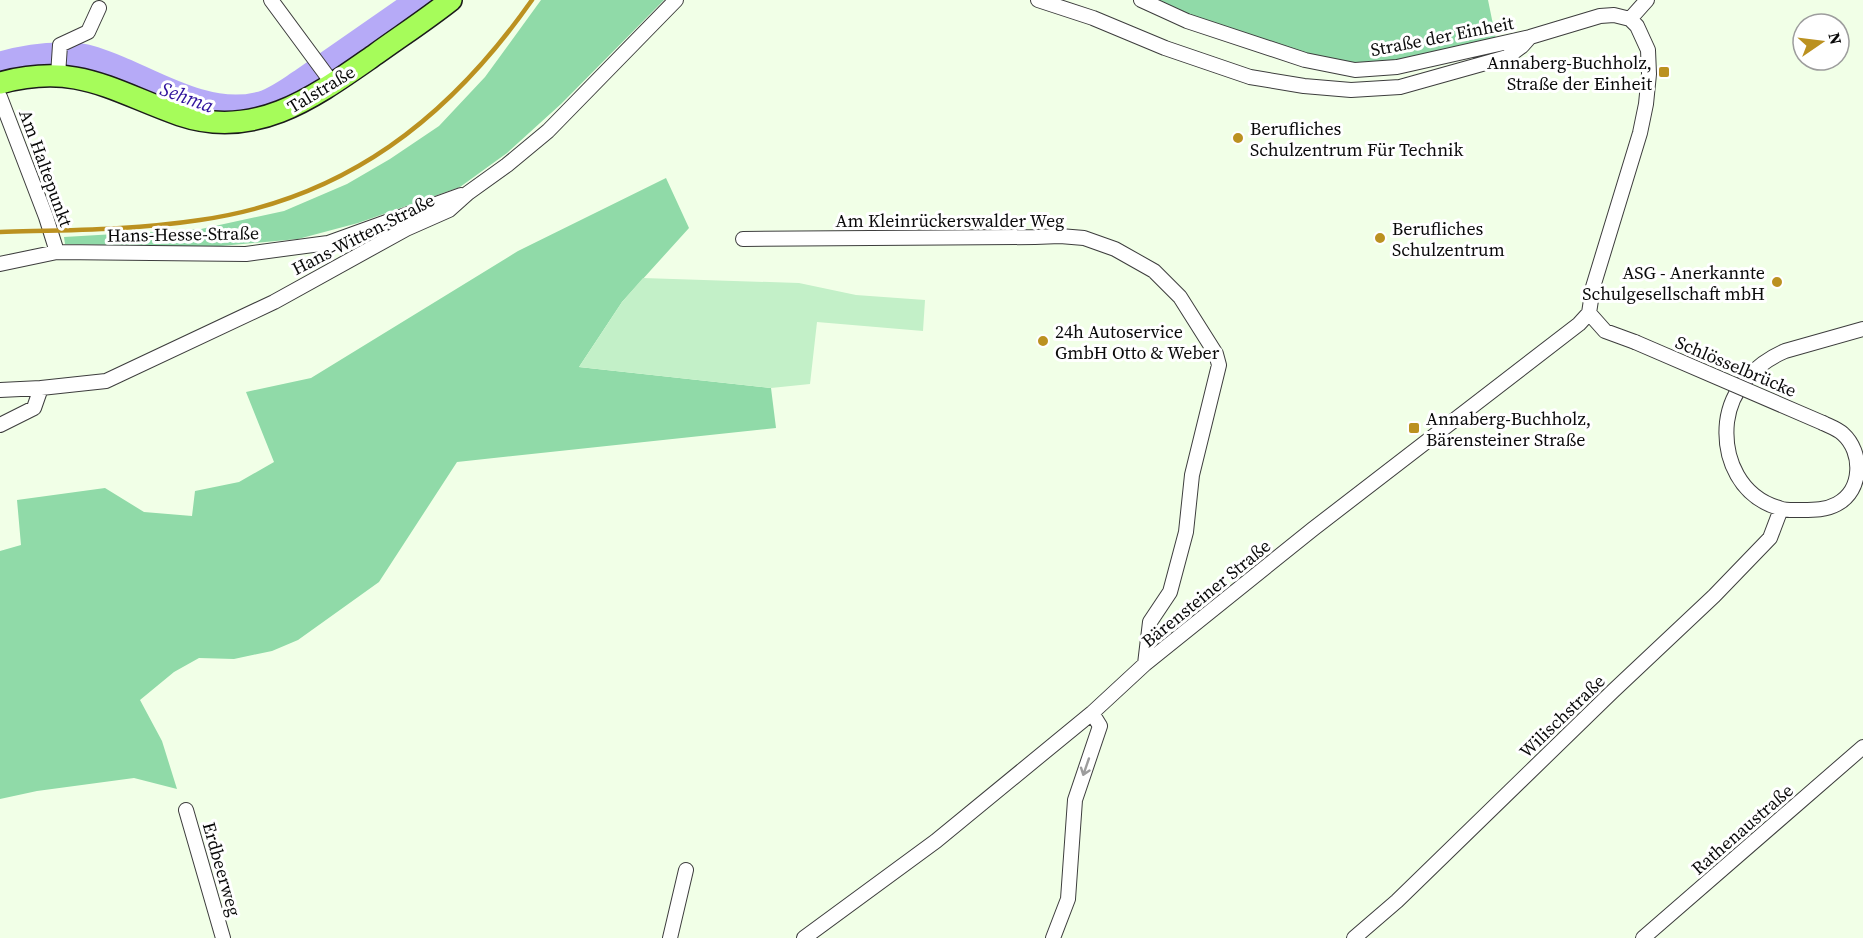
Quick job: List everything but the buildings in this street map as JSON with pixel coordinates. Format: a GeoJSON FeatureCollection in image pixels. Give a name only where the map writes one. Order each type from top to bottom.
{"type":"FeatureCollection","features":[{"type":"Feature","properties":{"kind":"main road","name":"Talstraße"},"geometry":{"type":"LineString","coordinates":[[0,83],[58,70],[119,90],[180,115],[221,122],[253,120],[286,111],[451,0]]}},
{"type":"Feature","properties":{"kind":"street"},"geometry":{"type":"LineString","coordinates":[[271,0],[330,80]]}},
{"type":"Feature","properties":{"kind":"street","name":"Hans-Witten-Straße"},"geometry":{"type":"LineString","coordinates":[[0,390],[106,381],[274,302],[406,229],[449,210],[468,192],[507,165],[548,131],[676,0]]}},
{"type":"Feature","properties":{"kind":"street"},"geometry":{"type":"LineString","coordinates":[[1038,0],[1250,77],[1304,86],[1351,90],[1400,87],[1508,57],[1530,37]]}},
{"type":"Feature","properties":{"kind":"street","name":"Straße der Einheit"},"geometry":{"type":"LineString","coordinates":[[1141,0],[1198,25],[1305,60],[1355,70],[1397,67],[1530,37],[1600,16],[1614,15],[1630,19]]}},
{"type":"Feature","properties":{"kind":"street"},"geometry":{"type":"LineString","coordinates":[[1589,313],[1593,287],[1640,133],[1646,104],[1649,74],[1648,50],[1638,27],[1630,19],[1647,0]]}},
{"type":"Feature","properties":{"kind":"street"},"geometry":{"type":"LineString","coordinates":[[58,70],[60,45],[88,32],[99,8]]}},
{"type":"Feature","properties":{"kind":"street","name":"Am Haltepunkt"},"geometry":{"type":"LineString","coordinates":[[0,97],[57,252]]}},
{"type":"Feature","properties":{"kind":"street","name":"Hans-Hesse-Straße"},"geometry":{"type":"LineString","coordinates":[[0,264],[57,252],[246,254],[328,243],[468,192]]}},
{"type":"Feature","properties":{"kind":"street","name":"Am Kleinrückerswalder Weg"},"geometry":{"type":"LineString","coordinates":[[743,239],[1060,236],[1084,238],[1115,249],[1154,271],[1180,297],[1216,354],[1219,365],[1192,475],[1186,532],[1170,592],[1150,622],[1145,664]]}},
{"type":"Feature","properties":{"kind":"street","name":"Schlösselbrücke"},"geometry":{"type":"LineString","coordinates":[[1589,313],[1605,331],[1842,433],[1855,450],[1861,466]]}},
{"type":"Feature","properties":{"kind":"street","name":"Bärensteiner Straße"},"geometry":{"type":"LineString","coordinates":[[804,938],[936,841],[1092,713],[1145,664],[1312,529],[1579,324],[1589,313]]}},
{"type":"Feature","properties":{"kind":"street"},"geometry":{"type":"LineString","coordinates":[[1861,466],[1848,496],[1838,504],[1817,510],[1781,509],[1762,501],[1745,488],[1730,460],[1727,423],[1733,399],[1750,373],[1773,356],[1863,328]]}},
{"type":"Feature","properties":{"kind":"street"},"geometry":{"type":"LineString","coordinates":[[0,424],[34,408],[41,388]]}},
{"type":"Feature","properties":{"kind":"street","name":"Wilischstraße"},"geometry":{"type":"LineString","coordinates":[[1354,938],[1405,893],[1714,596],[1770,538],[1781,509]]}},
{"type":"Feature","properties":{"kind":"street"},"geometry":{"type":"LineString","coordinates":[[1053,938],[1068,899],[1075,800],[1100,726],[1092,713]]}},
{"type":"Feature","properties":{"kind":"street","name":"Rathenaustraße"},"geometry":{"type":"LineString","coordinates":[[1643,938],[1863,747]]}},
{"type":"Feature","properties":{"kind":"street","name":"Erdbeerweg"},"geometry":{"type":"LineString","coordinates":[[186,810],[223,938]]}},
{"type":"Feature","properties":{"kind":"street"},"geometry":{"type":"LineString","coordinates":[[670,938],[686,870]]}},
{"type":"Feature","properties":{"kind":"green space"},"geometry":{"type":"Polygon","coordinates":[[[541,0],[664,0],[561,104],[507,153],[460,187],[358,223],[298,239],[210,247],[65,244],[64,237],[201,229],[284,211],[347,184],[439,126],[485,77],[541,0]]]}},
{"type":"Feature","properties":{"kind":"green space"},"geometry":{"type":"Polygon","coordinates":[[[1141,0],[1488,0],[1497,44],[1355,70],[1141,0]]]}},
{"type":"Feature","properties":{"kind":"green space"},"geometry":{"type":"Polygon","coordinates":[[[666,178],[689,228],[622,302],[579,367],[771,388],[776,428],[457,462],[379,582],[298,640],[272,651],[234,659],[199,658],[174,672],[140,700],[162,741],[177,789],[134,778],[37,791],[0,799],[0,551],[21,545],[17,500],[105,488],[144,512],[192,516],[195,491],[239,482],[274,462],[246,392],[311,378],[518,251],[666,178]]]}},
{"type":"Feature","properties":{"kind":"green space"},"geometry":{"type":"Polygon","coordinates":[[[643,278],[799,283],[856,295],[925,300],[923,331],[817,322],[810,384],[771,388],[579,367],[622,302],[643,278]]]}},
{"type":"Feature","properties":{"kind":"waterway","name":"Sehma"},"geometry":{"type":"LineString","coordinates":[[0,66],[38,58],[78,57],[102,64],[173,94],[207,105],[224,108],[258,106],[287,93],[421,0]]}},
{"type":"Feature","properties":{"kind":"railway"},"geometry":{"type":"LineString","coordinates":[[0,232],[100,229],[200,220],[253,209],[302,193],[347,172],[390,146],[429,116],[466,81],[532,0]]}},
{"type":"Feature","properties":{"kind":"place","name":"Annaberg-Buchholz, Straße der Einheit"},"geometry":{"type":"Point","coordinates":[1664,72]}},
{"type":"Feature","properties":{"kind":"place","name":"Berufliches Schulzentrum Für Technik"},"geometry":{"type":"Point","coordinates":[1238,138]}},
{"type":"Feature","properties":{"kind":"place","name":"Berufliches Schulzentrum"},"geometry":{"type":"Point","coordinates":[1380,238]}},
{"type":"Feature","properties":{"kind":"place","name":"ASG - Anerkannte Schulgesellschaft mbH"},"geometry":{"type":"Point","coordinates":[1777,282]}},
{"type":"Feature","properties":{"kind":"place","name":"24h Autoservice GmbH Otto & Weber"},"geometry":{"type":"Point","coordinates":[1043,341]}},
{"type":"Feature","properties":{"kind":"place","name":"Annaberg-Buchholz, Bärensteiner Straße"},"geometry":{"type":"Point","coordinates":[1414,428]}}]}
